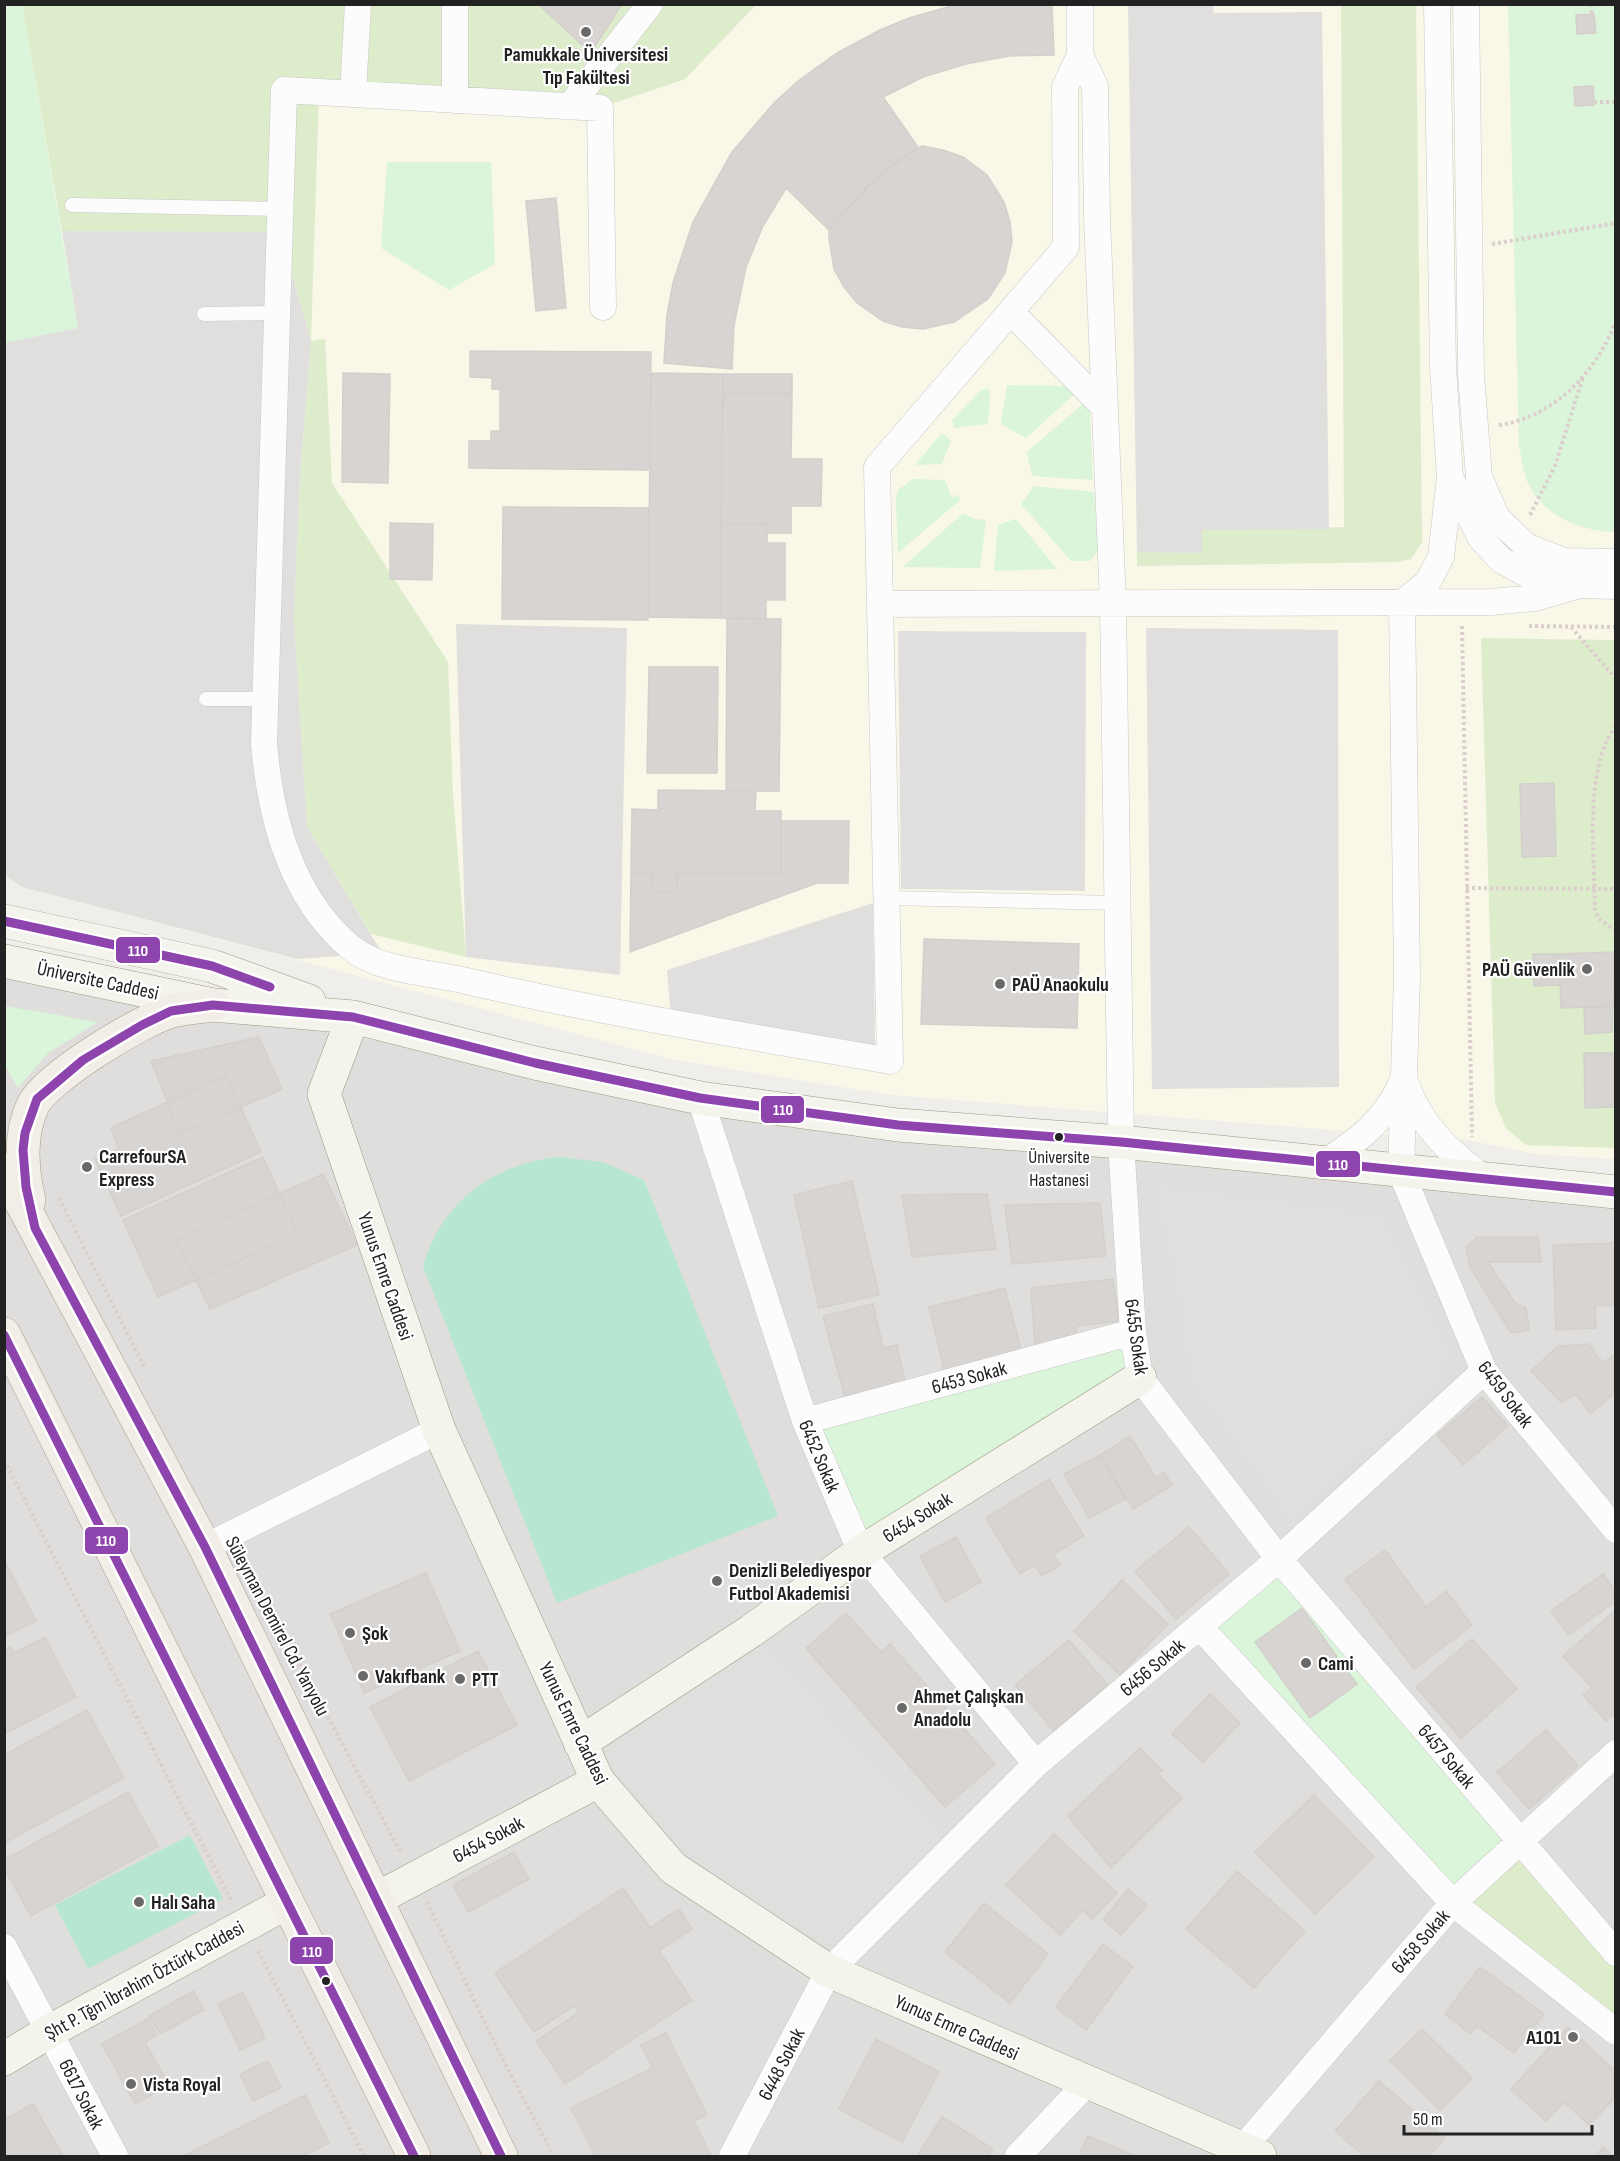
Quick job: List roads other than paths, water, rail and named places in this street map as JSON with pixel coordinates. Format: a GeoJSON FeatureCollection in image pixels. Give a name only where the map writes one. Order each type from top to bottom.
{"type":"FeatureCollection","features":[{"type":"Feature","properties":{"kind":"main road"},"geometry":{"type":"LineString","coordinates":[[35,1228],[26,1187],[23,1150],[30,1114],[37,1099],[83,1060],[142,1025],[171,1011],[213,1005]]}},
{"type":"Feature","properties":{"kind":"main road"},"geometry":{"type":"LineString","coordinates":[[4,1170],[206,1547],[378,1898],[501,2157]]}},
{"type":"Feature","properties":{"kind":"main road"},"geometry":{"type":"LineString","coordinates":[[4,1334],[414,2157]]}},
{"type":"Feature","properties":{"kind":"street"},"geometry":{"type":"LineString","coordinates":[[353,93],[358,4]]}},
{"type":"Feature","properties":{"kind":"street"},"geometry":{"type":"LineString","coordinates":[[455,4],[455,100]]}},
{"type":"Feature","properties":{"kind":"street"},"geometry":{"type":"LineString","coordinates":[[570,106],[650,4]]}},
{"type":"Feature","properties":{"kind":"street"},"geometry":{"type":"LineString","coordinates":[[603,307],[600,108],[284,90],[264,743],[267,780],[274,817],[285,851],[301,886],[320,913],[350,947],[378,963],[559,1003],[890,1061],[877,466],[1066,247],[1065,87],[1080,55],[1080,4]]}},
{"type":"Feature","properties":{"kind":"street"},"geometry":{"type":"LineString","coordinates":[[1402,603],[1428,582],[1441,557],[1450,477],[1443,366],[1437,4]]}},
{"type":"Feature","properties":{"kind":"street"},"geometry":{"type":"LineString","coordinates":[[1466,4],[1471,375],[1479,477],[1497,518],[1526,546],[1564,561],[1616,562]]}},
{"type":"Feature","properties":{"kind":"street","name":"6455 Sokak"},"geometry":{"type":"LineString","coordinates":[[1080,55],[1095,86],[1097,217],[1113,603],[1121,1142],[1133,1332],[1140,1378],[1279,1559]]}},
{"type":"Feature","properties":{"kind":"street"},"geometry":{"type":"LineString","coordinates":[[1011,312],[1105,408]]}},
{"type":"Feature","properties":{"kind":"street"},"geometry":{"type":"LineString","coordinates":[[1450,477],[1480,537],[1501,560],[1526,574],[1550,580],[1575,585],[1616,586]]}},
{"type":"Feature","properties":{"kind":"street"},"geometry":{"type":"LineString","coordinates":[[880,604],[1491,602],[1535,598],[1576,586]]}},
{"type":"Feature","properties":{"kind":"street"},"geometry":{"type":"LineString","coordinates":[[1401,1172],[1407,977],[1402,603]]}},
{"type":"Feature","properties":{"kind":"street"},"geometry":{"type":"LineString","coordinates":[[4,921],[212,966],[353,1017]]}},
{"type":"Feature","properties":{"kind":"street","name":"Üniversite Caddesi"},"geometry":{"type":"LineString","coordinates":[[4,961],[213,1005],[353,1017],[536,1063],[700,1098],[898,1125],[1121,1142],[1616,1192]]}},
{"type":"Feature","properties":{"kind":"street","name":"Yunus Emre Caddesi"},"geometry":{"type":"LineString","coordinates":[[353,1017],[324,1094],[439,1430],[598,1781],[673,1868],[829,1971],[1246,2154]]}},
{"type":"Feature","properties":{"kind":"street"},"geometry":{"type":"LineString","coordinates":[[1324,1163],[1356,1141],[1379,1121],[1394,1100],[1404,1078]]}},
{"type":"Feature","properties":{"kind":"street"},"geometry":{"type":"LineString","coordinates":[[1404,1078],[1416,1108],[1430,1128],[1456,1156],[1485,1179]]}},
{"type":"Feature","properties":{"kind":"street","name":"6452 Sokak"},"geometry":{"type":"LineString","coordinates":[[700,1098],[805,1421],[861,1552],[1036,1764]]}},
{"type":"Feature","properties":{"kind":"street","name":"6459 Sokak"},"geometry":{"type":"LineString","coordinates":[[1401,1172],[1484,1371],[1616,1530]]}},
{"type":"Feature","properties":{"kind":"street","name":"6453 Sokak"},"geometry":{"type":"LineString","coordinates":[[805,1421],[1133,1332]]}},
{"type":"Feature","properties":{"kind":"street","name":"6456 Sokak"},"geometry":{"type":"LineString","coordinates":[[829,1971],[1036,1764],[1279,1559],[1484,1371]]}},
{"type":"Feature","properties":{"kind":"street","name":"6454 Sokak"},"geometry":{"type":"LineString","coordinates":[[580,1743],[751,1631],[861,1552],[1140,1378]]}},
{"type":"Feature","properties":{"kind":"street"},"geometry":{"type":"LineString","coordinates":[[206,1547],[439,1430]]}},
{"type":"Feature","properties":{"kind":"street","name":"6457 Sokak"},"geometry":{"type":"LineString","coordinates":[[1279,1559],[1616,1953]]}},
{"type":"Feature","properties":{"kind":"street"},"geometry":{"type":"LineString","coordinates":[[1200,1627],[1453,1903],[1616,2032]]}},
{"type":"Feature","properties":{"kind":"street","name":"6458 Sokak"},"geometry":{"type":"LineString","coordinates":[[1246,2154],[1453,1903],[1518,1840],[1616,1753]]}},
{"type":"Feature","properties":{"kind":"street","name":"6454 Sokak"},"geometry":{"type":"LineString","coordinates":[[378,1898],[598,1781]]}},
{"type":"Feature","properties":{"kind":"street","name":"Şht P. Tğm İbrahim Öztürk Caddesi"},"geometry":{"type":"LineString","coordinates":[[4,2059],[50,2031],[286,1903]]}},
{"type":"Feature","properties":{"kind":"street","name":"6617 Sokak"},"geometry":{"type":"LineString","coordinates":[[4,1947],[115,2157]]}},
{"type":"Feature","properties":{"kind":"street","name":"6448 Sokak"},"geometry":{"type":"LineString","coordinates":[[732,2157],[829,1971]]}},
{"type":"Feature","properties":{"kind":"street"},"geometry":{"type":"LineString","coordinates":[[1018,2157],[1086,2084]]}},
{"type":"Feature","properties":{"kind":"lane"},"geometry":{"type":"LineString","coordinates":[[72,205],[280,209]]}},
{"type":"Feature","properties":{"kind":"lane"},"geometry":{"type":"LineString","coordinates":[[204,314],[276,313]]}},
{"type":"Feature","properties":{"kind":"lane"},"geometry":{"type":"LineString","coordinates":[[206,699],[265,699]]}},
{"type":"Feature","properties":{"kind":"lane"},"geometry":{"type":"LineString","coordinates":[[887,898],[1117,903]]}},
{"type":"Feature","properties":{"kind":"place","name":"Pamukkale Üniversitesi Tıp Fakültesi"},"geometry":{"type":"Point","coordinates":[586,32]}},
{"type":"Feature","properties":{"kind":"place","name":"PAÜ Güvenlik"},"geometry":{"type":"Point","coordinates":[1587,969]}},
{"type":"Feature","properties":{"kind":"place","name":"PAÜ Anaokulu"},"geometry":{"type":"Point","coordinates":[1000,984]}},
{"type":"Feature","properties":{"kind":"place","name":"Üniversite Hastanesi"},"geometry":{"type":"Point","coordinates":[1059,1137]}},
{"type":"Feature","properties":{"kind":"place","name":"CarrefourSA Express"},"geometry":{"type":"Point","coordinates":[87,1167]}},
{"type":"Feature","properties":{"kind":"place","name":"Denizli Belediyespor Futbol Akademisi"},"geometry":{"type":"Point","coordinates":[717,1581]}},
{"type":"Feature","properties":{"kind":"place","name":"Şok"},"geometry":{"type":"Point","coordinates":[350,1633]}},
{"type":"Feature","properties":{"kind":"place","name":"Cami"},"geometry":{"type":"Point","coordinates":[1306,1663]}},
{"type":"Feature","properties":{"kind":"place","name":"Vakıfbank"},"geometry":{"type":"Point","coordinates":[363,1676]}},
{"type":"Feature","properties":{"kind":"place","name":"PTT"},"geometry":{"type":"Point","coordinates":[460,1679]}},
{"type":"Feature","properties":{"kind":"place","name":"Ahmet Çalışkan Anadolu"},"geometry":{"type":"Point","coordinates":[902,1708]}},
{"type":"Feature","properties":{"kind":"place","name":"Halı Saha"},"geometry":{"type":"Point","coordinates":[139,1902]}},
{"type":"Feature","properties":{"kind":"place","name":"A101"},"geometry":{"type":"Point","coordinates":[1573,2037]}},
{"type":"Feature","properties":{"kind":"place","name":"Vista Royal"},"geometry":{"type":"Point","coordinates":[131,2084]}}]}
